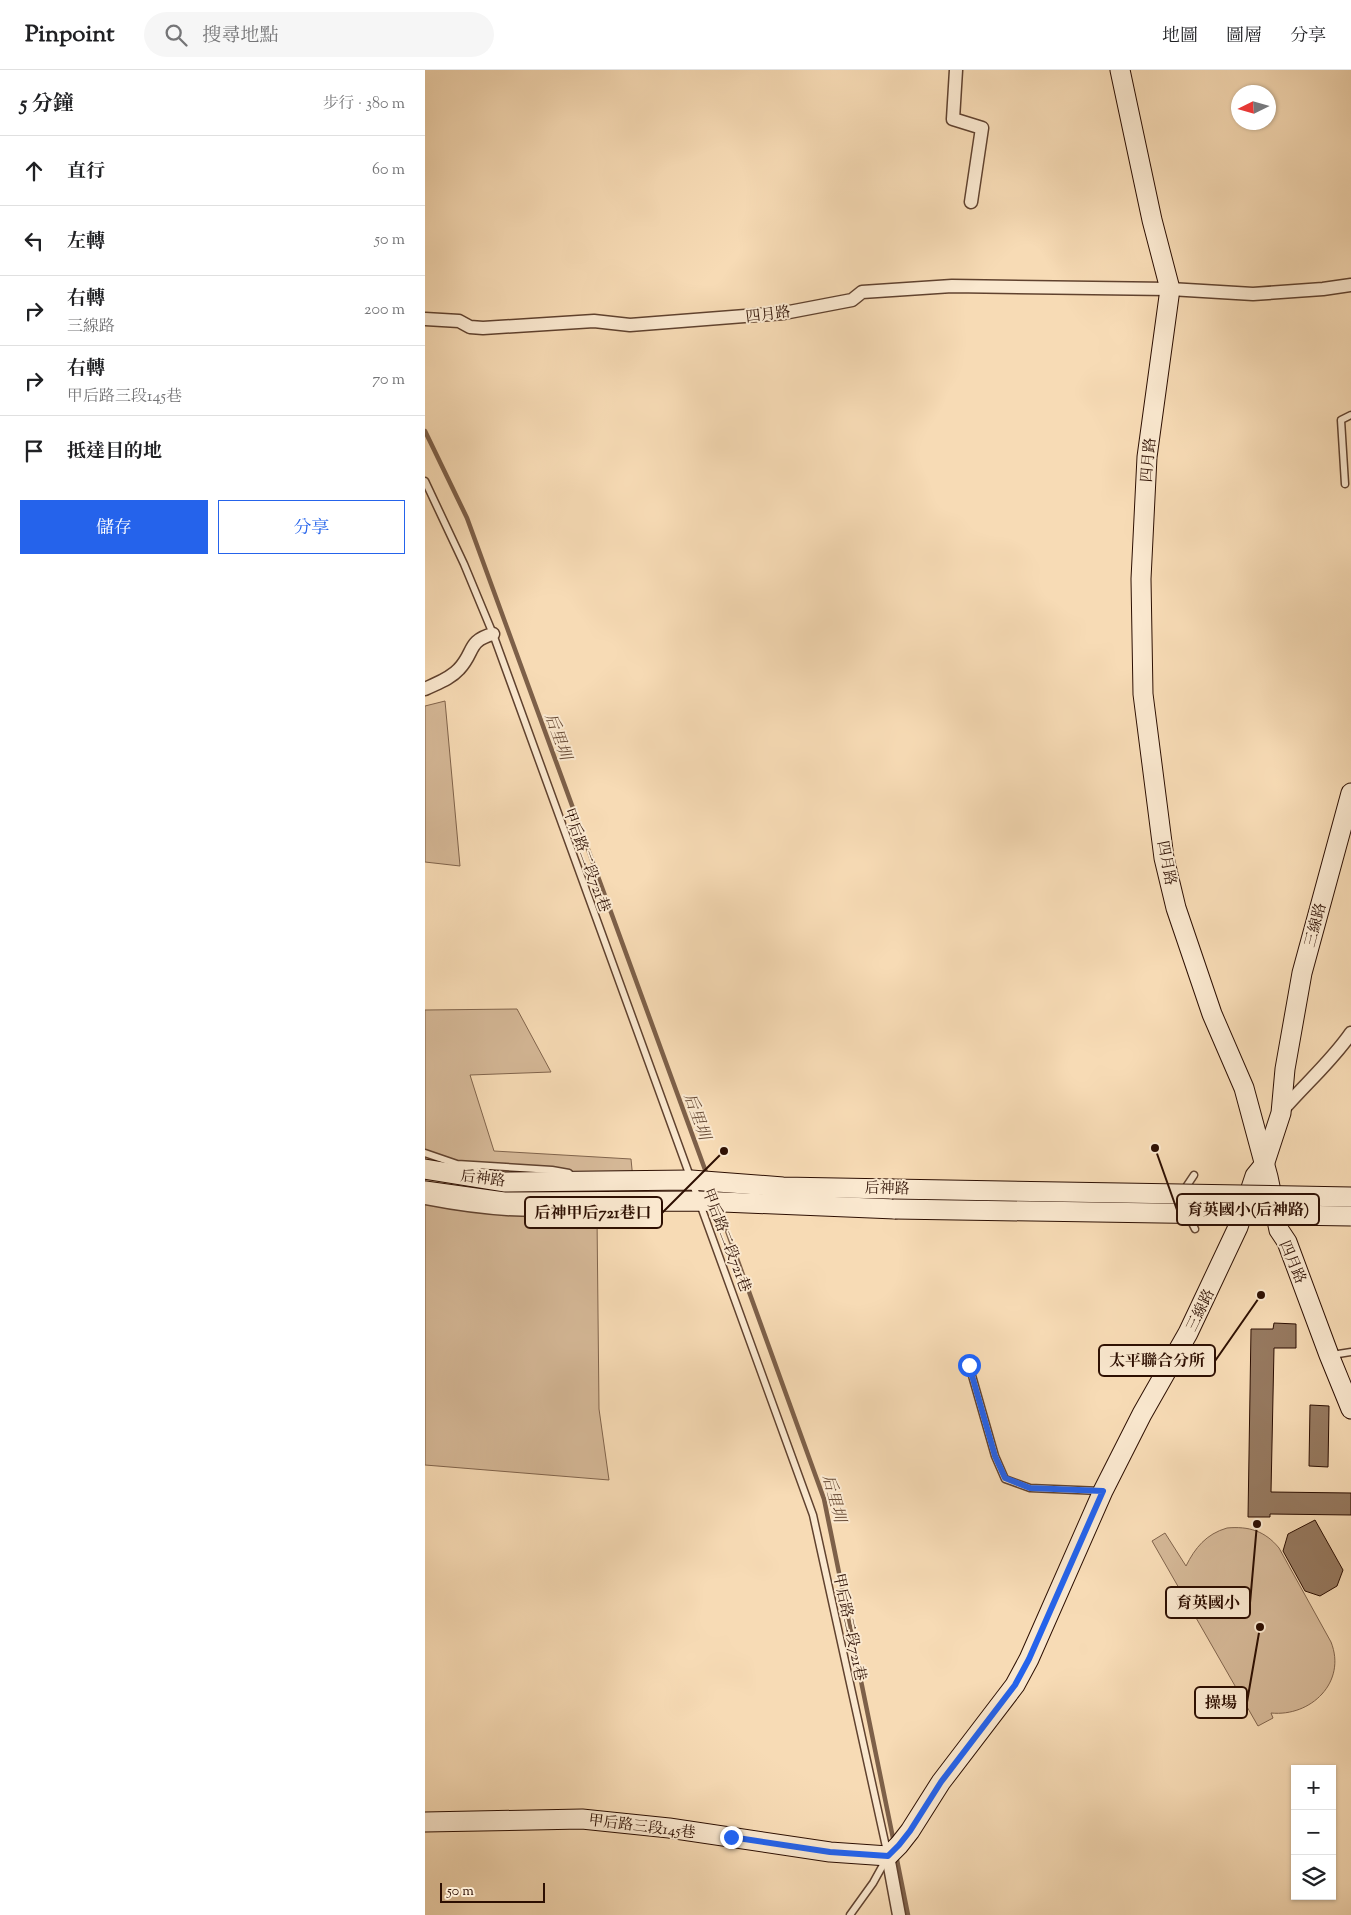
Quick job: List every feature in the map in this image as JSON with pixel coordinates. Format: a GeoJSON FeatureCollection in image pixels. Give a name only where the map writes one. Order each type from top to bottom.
{"type":"FeatureCollection","features":[{"type":"Feature","properties":{"kind":"street"},"geometry":{"type":"LineString","coordinates":[[956,70],[953,119],[982,128],[971,202]]}},
{"type":"Feature","properties":{"kind":"street","name":"四月路"},"geometry":{"type":"LineString","coordinates":[[1120,70],[1152,220],[1169,289],[1147,457],[1141,579],[1143,694],[1164,858],[1176,908],[1212,1014],[1244,1088],[1279,1230],[1287,1242],[1351,1409]]}},
{"type":"Feature","properties":{"kind":"street","name":"四月路"},"geometry":{"type":"LineString","coordinates":[[425,319],[459,321],[470,328],[594,321],[630,325],[785,313],[852,300],[862,292],[951,286],[1169,289],[1253,294],[1351,285]]}},
{"type":"Feature","properties":{"kind":"street"},"geometry":{"type":"LineString","coordinates":[[425,688],[451,677],[468,658],[473,646],[480,637],[493,634]]}},
{"type":"Feature","properties":{"kind":"street","name":"三線路"},"geometry":{"type":"LineString","coordinates":[[888,1856],[910,1831],[941,1782],[1015,1685],[1029,1659],[1103,1491],[1142,1414],[1188,1333],[1238,1227],[1255,1176],[1264,1166],[1281,1113],[1285,1069],[1301,973],[1351,793]]}},
{"type":"Feature","properties":{"kind":"street"},"geometry":{"type":"LineString","coordinates":[[1281,1113],[1298,1091],[1317,1074],[1351,1033]]}},
{"type":"Feature","properties":{"kind":"street","name":"后神路"},"geometry":{"type":"LineString","coordinates":[[425,1170],[504,1182],[691,1180],[783,1186],[892,1189],[1351,1197]]}},
{"type":"Feature","properties":{"kind":"street","name":"后神路"},"geometry":{"type":"LineString","coordinates":[[425,1191],[504,1202],[699,1201],[895,1209],[1351,1216]]}},
{"type":"Feature","properties":{"kind":"street","name":"甲后路三段145巷"},"geometry":{"type":"LineString","coordinates":[[425,1822],[583,1818],[669,1828],[830,1852],[888,1856]]}},
{"type":"Feature","properties":{"kind":"street"},"geometry":{"type":"LineString","coordinates":[[888,1856],[899,1915]]}},
{"type":"Feature","properties":{"kind":"lane"},"geometry":{"type":"LineString","coordinates":[[1345,484],[1341,420],[1351,415]]}},
{"type":"Feature","properties":{"kind":"lane","name":"甲后路二段721巷"},"geometry":{"type":"LineString","coordinates":[[425,481],[464,564],[493,634],[813,1515],[888,1856]]}},
{"type":"Feature","properties":{"kind":"lane"},"geometry":{"type":"LineString","coordinates":[[425,1154],[457,1164],[551,1170],[607,1180]]}},
{"type":"Feature","properties":{"kind":"lane"},"geometry":{"type":"LineString","coordinates":[[1194,1175],[1184,1189],[1183,1205],[1195,1229]]}},
{"type":"Feature","properties":{"kind":"lane"},"geometry":{"type":"LineString","coordinates":[[425,1201],[472,1210],[517,1212],[579,1211],[611,1202]]}},
{"type":"Feature","properties":{"kind":"lane"},"geometry":{"type":"LineString","coordinates":[[1329,1355],[1351,1352]]}},
{"type":"Feature","properties":{"kind":"lane"},"geometry":{"type":"LineString","coordinates":[[969,1365],[995,1456],[1005,1478],[1030,1488],[1103,1491]]}},
{"type":"Feature","properties":{"kind":"lane"},"geometry":{"type":"LineString","coordinates":[[850,1915],[869,1889],[888,1856]]}},
{"type":"Feature","properties":{"kind":"shaded area"},"geometry":{"type":"Polygon","coordinates":[[[445,701],[460,866],[425,862],[425,706],[445,701]]]}},
{"type":"Feature","properties":{"kind":"shaded area"},"geometry":{"type":"Polygon","coordinates":[[[517,1009],[551,1072],[470,1075],[494,1151],[631,1159],[635,1200],[597,1216],[599,1409],[609,1480],[425,1465],[425,1010],[517,1009]]]}},
{"type":"Feature","properties":{"kind":"shaded area"},"geometry":{"type":"Polygon","coordinates":[[[1227,1528],[1242,1528],[1256,1531],[1274,1542],[1331,1642],[1335,1657],[1334,1671],[1330,1683],[1312,1703],[1286,1713],[1271,1713],[1273,1718],[1258,1726],[1152,1541],[1165,1533],[1186,1566],[1202,1542],[1213,1534],[1227,1528]]]}},
{"type":"Feature","properties":{"kind":"building"},"geometry":{"type":"Polygon","coordinates":[[[1274,1323],[1296,1324],[1296,1348],[1274,1348],[1271,1492],[1351,1493],[1351,1515],[1270,1514],[1270,1517],[1248,1517],[1251,1329],[1273,1329],[1274,1323]]]}},
{"type":"Feature","properties":{"kind":"building"},"geometry":{"type":"Polygon","coordinates":[[[1310,1405],[1329,1406],[1328,1467],[1309,1466],[1310,1405]]]}},
{"type":"Feature","properties":{"kind":"building"},"geometry":{"type":"Polygon","coordinates":[[[1315,1520],[1343,1570],[1337,1586],[1320,1596],[1305,1591],[1283,1551],[1288,1534],[1315,1520]]]}},
{"type":"Feature","properties":{"kind":"waterway","name":"后里圳"},"geometry":{"type":"LineString","coordinates":[[425,431],[467,518],[707,1175]]}},
{"type":"Feature","properties":{"kind":"waterway","name":"后里圳"},"geometry":{"type":"LineString","coordinates":[[718,1206],[824,1499],[894,1843]]}},
{"type":"Feature","properties":{"kind":"waterway","name":"后里圳"},"geometry":{"type":"LineString","coordinates":[[896,1855],[908,1915]]}},
{"type":"Feature","properties":{"kind":"place","name":"育英國小(后神路)"},"geometry":{"type":"Point","coordinates":[1155,1148]}},
{"type":"Feature","properties":{"kind":"place","name":"后神甲后721巷口"},"geometry":{"type":"Point","coordinates":[724,1151]}},
{"type":"Feature","properties":{"kind":"place","name":"太平聯合分所"},"geometry":{"type":"Point","coordinates":[1261,1295]}},
{"type":"Feature","properties":{"kind":"place","name":"育英國小"},"geometry":{"type":"Point","coordinates":[1257,1524]}},
{"type":"Feature","properties":{"kind":"place","name":"操場"},"geometry":{"type":"Point","coordinates":[1260,1627]}},
{"type":"Feature","properties":{"kind":"route"},"geometry":{"type":"LineString","coordinates":[[731,1837],[830,1852],[888,1856],[910,1831],[941,1782],[1015,1685],[1029,1659],[1103,1491],[1030,1488],[1005,1478],[995,1456],[969,1365]]}}]}
